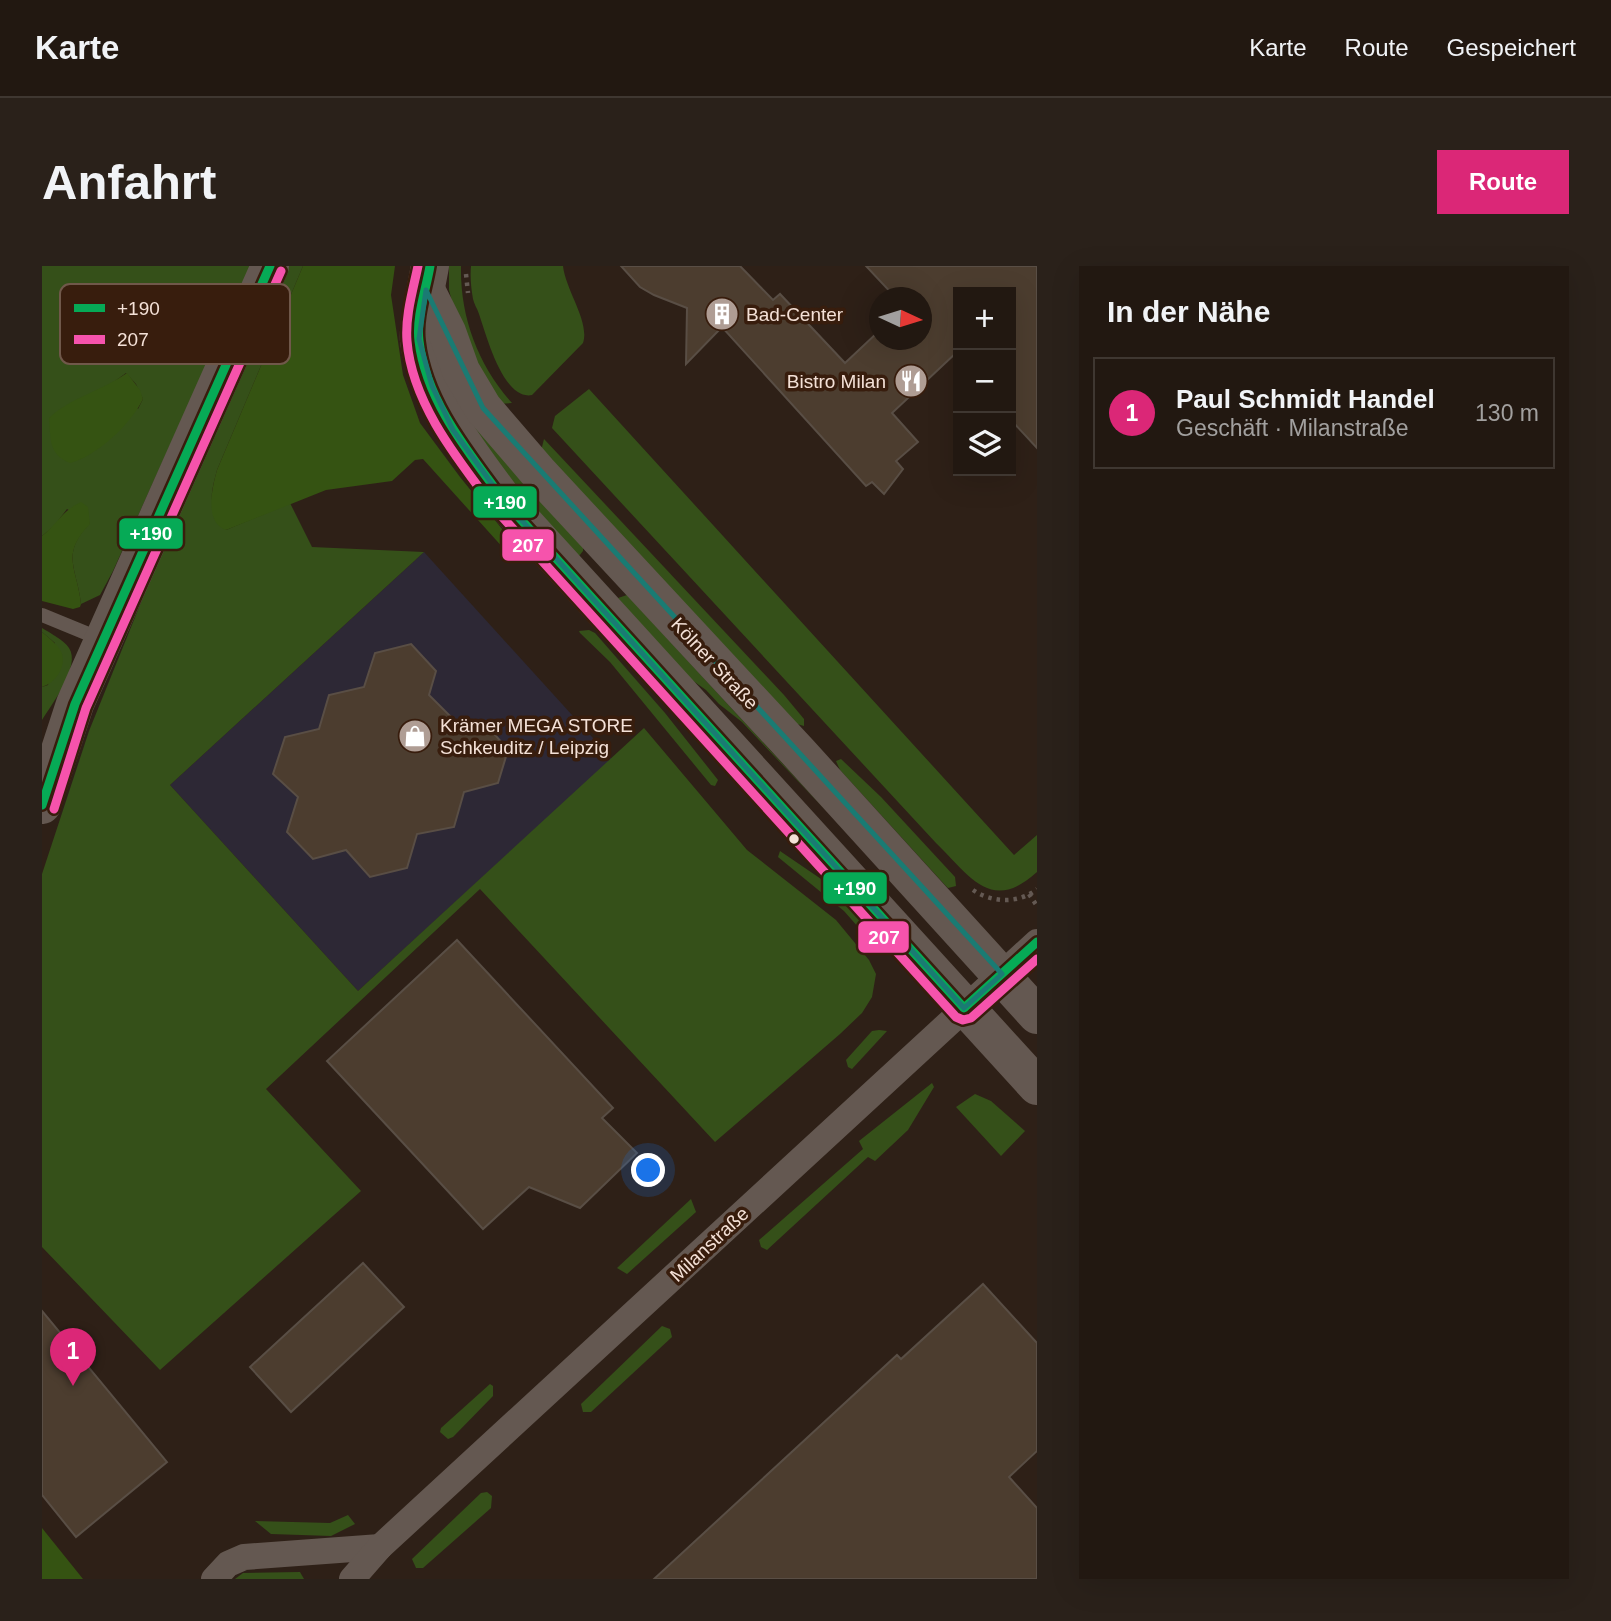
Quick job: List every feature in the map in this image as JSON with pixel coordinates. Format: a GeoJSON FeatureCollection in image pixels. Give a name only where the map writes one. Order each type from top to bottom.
{"type":"FeatureCollection","features":[{"type":"Feature","properties":{"kind":"street"},"geometry":{"type":"LineString","coordinates":[[262,284],[270,266]]}},
{"type":"Feature","properties":{"kind":"street","name":"Kölner Straße"},"geometry":{"type":"LineString","coordinates":[[428,278],[461,371],[483,408],[538,472],[1037,1014]]}},
{"type":"Feature","properties":{"kind":"street","name":"Kölner Straße"},"geometry":{"type":"LineString","coordinates":[[428,278],[419,339],[432,386],[453,430],[505,502],[1037,1086]]}},
{"type":"Feature","properties":{"kind":"street"},"geometry":{"type":"LineString","coordinates":[[42,805],[75,704],[227,364]]}},
{"type":"Feature","properties":{"kind":"street"},"geometry":{"type":"LineString","coordinates":[[42,756],[75,704]]}},
{"type":"Feature","properties":{"kind":"street","name":"Milanstraße"},"geometry":{"type":"LineString","coordinates":[[352,1579],[380,1547],[1037,942]]}},
{"type":"Feature","properties":{"kind":"street"},"geometry":{"type":"LineString","coordinates":[[214,1579],[228,1564],[244,1557],[380,1547]]}},
{"type":"Feature","properties":{"kind":"lane"},"geometry":{"type":"LineString","coordinates":[[42,615],[104,640]]}},
{"type":"Feature","properties":{"kind":"path"},"geometry":{"type":"LineString","coordinates":[[466,266],[468,296]]}},
{"type":"Feature","properties":{"kind":"path"},"geometry":{"type":"LineString","coordinates":[[967,885],[981,895],[999,900],[1018,900],[1037,889]]}},
{"type":"Feature","properties":{"kind":"path"},"geometry":{"type":"LineString","coordinates":[[1028,894],[1037,906]]}},
{"type":"Feature","properties":{"kind":"highlighted area"},"geometry":{"type":"Polygon","coordinates":[[[426,290],[483,408],[1002,974],[964,1008],[505,502],[453,430],[432,386],[419,339],[426,290]]]}},
{"type":"Feature","properties":{"kind":"shaded area"},"geometry":{"type":"Polygon","coordinates":[[[424,552],[612,759],[358,991],[170,785],[424,552]]]}},
{"type":"Feature","properties":{"kind":"green space"},"geometry":{"type":"Polygon","coordinates":[[[42,266],[251,266],[243,284],[60,284],[60,364],[207,364],[100,595],[81,604],[73,562],[75,544],[90,523],[67,509],[42,536],[42,266]],[[126,373],[111,384],[138,409],[143,399],[136,384],[126,373]]]}},
{"type":"Feature","properties":{"kind":"green space"},"geometry":{"type":"Polygon","coordinates":[[[289,266],[303,266],[290,297],[290,284],[281,284],[289,266]]]}},
{"type":"Feature","properties":{"kind":"green space"},"geometry":{"type":"Polygon","coordinates":[[[303,266],[395,266],[391,295],[403,375],[420,423],[519,550],[523,563],[514,560],[423,459],[415,460],[392,481],[326,490],[226,530],[219,526],[211,504],[217,470],[262,364],[290,364],[290,297],[303,266]]]}},
{"type":"Feature","properties":{"kind":"green space"},"geometry":{"type":"Polygon","coordinates":[[[449,266],[461,266],[464,304],[473,339],[490,373],[512,403],[497,404],[465,352],[449,290],[449,266]]]}},
{"type":"Feature","properties":{"kind":"green space"},"geometry":{"type":"Polygon","coordinates":[[[471,266],[563,266],[581,316],[583,343],[532,395],[522,394],[512,388],[497,364],[473,301],[471,266]]]}},
{"type":"Feature","properties":{"kind":"green space"},"geometry":{"type":"Polygon","coordinates":[[[245,364],[262,364],[217,470],[212,495],[216,514],[226,530],[290,503],[312,547],[424,552],[170,785],[358,991],[644,728],[747,850],[836,920],[869,960],[876,974],[872,997],[862,1013],[715,1142],[480,889],[266,1089],[361,1191],[160,1370],[42,1247],[42,874],[89,731],[159,558],[245,364]]]}},
{"type":"Feature","properties":{"kind":"green space"},"geometry":{"type":"Polygon","coordinates":[[[127,373],[140,390],[143,399],[138,409],[112,438],[91,454],[70,463],[63,459],[52,445],[49,418],[67,405],[127,373]]]}},
{"type":"Feature","properties":{"kind":"green space"},"geometry":{"type":"Polygon","coordinates":[[[589,389],[1014,855],[1037,835],[1037,872],[1007,890],[994,890],[971,878],[936,843],[552,428],[555,416],[589,389]]]}},
{"type":"Feature","properties":{"kind":"green space"},"geometry":{"type":"Polygon","coordinates":[[[469,415],[583,544],[583,551],[579,556],[568,556],[464,418],[469,415]]]}},
{"type":"Feature","properties":{"kind":"green space"},"geometry":{"type":"Polygon","coordinates":[[[544,439],[784,695],[804,719],[804,726],[797,724],[541,451],[544,439]]]}},
{"type":"Feature","properties":{"kind":"green space"},"geometry":{"type":"Polygon","coordinates":[[[81,502],[88,507],[90,524],[75,544],[73,553],[81,604],[73,609],[42,601],[42,536],[65,513],[81,502]]]}},
{"type":"Feature","properties":{"kind":"green space"},"geometry":{"type":"Polygon","coordinates":[[[627,595],[828,813],[742,722],[682,673],[618,598],[627,595]]]}},
{"type":"Feature","properties":{"kind":"green space"},"geometry":{"type":"Polygon","coordinates":[[[42,628],[64,642],[72,656],[64,685],[42,720],[42,687],[48,685],[55,643],[42,632],[42,628]]]}},
{"type":"Feature","properties":{"kind":"green space"},"geometry":{"type":"Polygon","coordinates":[[[589,630],[595,633],[665,713],[718,780],[715,786],[711,785],[610,662],[579,631],[589,630]]]}},
{"type":"Feature","properties":{"kind":"green space"},"geometry":{"type":"Polygon","coordinates":[[[42,632],[59,648],[63,659],[58,674],[42,687],[42,632]]]}},
{"type":"Feature","properties":{"kind":"green space"},"geometry":{"type":"Polygon","coordinates":[[[841,759],[881,797],[955,877],[956,886],[948,888],[840,770],[836,761],[841,759]]]}},
{"type":"Feature","properties":{"kind":"green space"},"geometry":{"type":"Polygon","coordinates":[[[780,851],[824,881],[891,948],[890,954],[881,953],[844,911],[778,857],[780,851]]]}},
{"type":"Feature","properties":{"kind":"green space"},"geometry":{"type":"Polygon","coordinates":[[[872,1031],[887,1031],[852,1069],[848,1067],[846,1060],[872,1031]]]}},
{"type":"Feature","properties":{"kind":"green space"},"geometry":{"type":"Polygon","coordinates":[[[932,1083],[934,1087],[908,1130],[875,1161],[868,1157],[767,1250],[761,1247],[759,1240],[863,1149],[859,1141],[932,1083]]]}},
{"type":"Feature","properties":{"kind":"green space"},"geometry":{"type":"Polygon","coordinates":[[[975,1094],[991,1101],[1025,1131],[1001,1156],[956,1107],[975,1094]]]}},
{"type":"Feature","properties":{"kind":"green space"},"geometry":{"type":"Polygon","coordinates":[[[691,1199],[696,1212],[627,1274],[617,1268],[691,1199]]]}},
{"type":"Feature","properties":{"kind":"green space"},"geometry":{"type":"Polygon","coordinates":[[[662,1326],[670,1329],[672,1337],[591,1412],[583,1412],[581,1404],[662,1326]]]}},
{"type":"Feature","properties":{"kind":"green space"},"geometry":{"type":"Polygon","coordinates":[[[490,1384],[493,1386],[493,1396],[453,1437],[448,1439],[440,1432],[441,1428],[490,1384]]]}},
{"type":"Feature","properties":{"kind":"green space"},"geometry":{"type":"Polygon","coordinates":[[[487,1492],[492,1496],[491,1508],[423,1568],[416,1568],[412,1559],[481,1493],[487,1492]]]}},
{"type":"Feature","properties":{"kind":"green space"},"geometry":{"type":"Polygon","coordinates":[[[348,1515],[355,1524],[331,1536],[271,1534],[255,1521],[330,1523],[348,1515]]]}},
{"type":"Feature","properties":{"kind":"green space"},"geometry":{"type":"Polygon","coordinates":[[[42,1528],[83,1579],[42,1579],[42,1528]]]}},
{"type":"Feature","properties":{"kind":"green space"},"geometry":{"type":"Polygon","coordinates":[[[300,1572],[304,1579],[235,1579],[243,1573],[300,1572]]]}},
{"type":"Feature","properties":{"kind":"building"},"geometry":{"type":"Polygon","coordinates":[[[621,266],[740,266],[773,300],[780,294],[845,363],[869,340],[869,350],[932,350],[932,287],[886,287],[866,266],[1037,266],[1037,448],[1016,425],[1016,287],[953,287],[953,356],[892,413],[918,442],[896,461],[903,469],[884,494],[872,482],[866,486],[722,327],[686,364],[687,308],[640,287],[621,266]]]}},
{"type":"Feature","properties":{"kind":"building"},"geometry":{"type":"Polygon","coordinates":[[[411,644],[436,671],[429,695],[463,729],[486,724],[508,750],[498,783],[464,792],[454,827],[417,834],[407,868],[370,877],[346,850],[313,859],[287,832],[298,797],[273,774],[285,737],[319,729],[329,695],[364,687],[375,653],[411,644]]]}},
{"type":"Feature","properties":{"kind":"building"},"geometry":{"type":"Polygon","coordinates":[[[457,940],[613,1108],[602,1118],[637,1153],[580,1208],[529,1187],[483,1229],[327,1061],[457,940]]]}},
{"type":"Feature","properties":{"kind":"building"},"geometry":{"type":"Polygon","coordinates":[[[363,1263],[404,1307],[291,1412],[250,1367],[363,1263]]]}},
{"type":"Feature","properties":{"kind":"building"},"geometry":{"type":"Polygon","coordinates":[[[983,1284],[1037,1343],[1037,1451],[1009,1477],[1037,1508],[1037,1579],[654,1579],[897,1355],[901,1359],[983,1284]]]}},
{"type":"Feature","properties":{"kind":"building"},"geometry":{"type":"Polygon","coordinates":[[[42,1311],[167,1462],[76,1537],[42,1495],[42,1311]]]}},
{"type":"Feature","properties":{"kind":"transit line","name":"+190"},"geometry":{"type":"LineString","coordinates":[[262,284],[270,266]]}},
{"type":"Feature","properties":{"kind":"transit line","name":"207"},"geometry":{"type":"LineString","coordinates":[[418,266],[407,322],[407,341],[418,387],[453,452],[496,510],[956,1017],[963,1020],[971,1018],[1037,959]]}},
{"type":"Feature","properties":{"kind":"transit line","name":"+190"},"geometry":{"type":"LineString","coordinates":[[430,266],[419,323],[423,363],[440,406],[505,502],[964,1008],[1037,942]]}},
{"type":"Feature","properties":{"kind":"transit line","name":"207"},"geometry":{"type":"LineString","coordinates":[[275,284],[281,271]]}},
{"type":"Feature","properties":{"kind":"transit line","name":"+190"},"geometry":{"type":"LineString","coordinates":[[42,805],[75,704],[226,364]]}},
{"type":"Feature","properties":{"kind":"transit line","name":"207"},"geometry":{"type":"LineString","coordinates":[[54,809],[86,708],[240,364]]}},
{"type":"Feature","properties":{"kind":"place","name":"Bad-Center"},"geometry":{"type":"Point","coordinates":[722,314]}},
{"type":"Feature","properties":{"kind":"place","name":"Bistro Milan"},"geometry":{"type":"Point","coordinates":[911,381]}},
{"type":"Feature","properties":{"kind":"place","name":"Krämer MEGA STORE Schkeuditz / Leipzig"},"geometry":{"type":"Point","coordinates":[415,736]}},
{"type":"Feature","properties":{"kind":"place","name":"Paul Schmidt Handel"},"geometry":{"type":"Point","coordinates":[73,1386]}}]}
